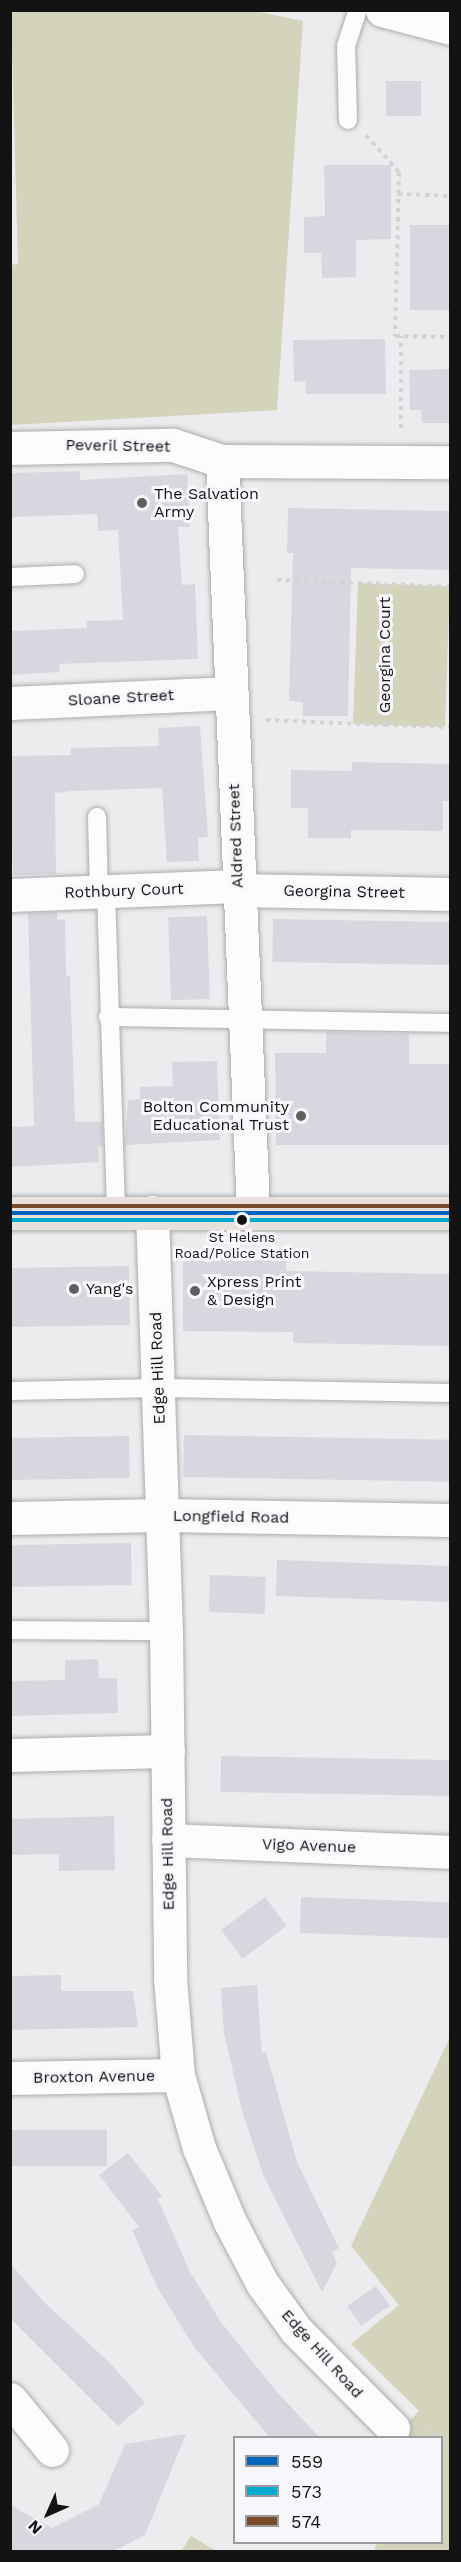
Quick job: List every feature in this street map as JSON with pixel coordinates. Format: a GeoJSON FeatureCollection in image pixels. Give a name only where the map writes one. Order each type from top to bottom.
{"type":"FeatureCollection","features":[{"type":"Feature","properties":{"kind":"main road"},"geometry":{"type":"LineString","coordinates":[[10,1213],[253,1211],[450,1213]]}},
{"type":"Feature","properties":{"kind":"street"},"geometry":{"type":"LineString","coordinates":[[382,10],[450,28]]}},
{"type":"Feature","properties":{"kind":"street","name":"Peveril Street"},"geometry":{"type":"LineString","coordinates":[[10,448],[173,445],[222,461]]}},
{"type":"Feature","properties":{"kind":"street"},"geometry":{"type":"LineString","coordinates":[[222,461],[450,462]]}},
{"type":"Feature","properties":{"kind":"street","name":"Aldred Street"},"geometry":{"type":"LineString","coordinates":[[222,461],[243,1018],[253,1211]]}},
{"type":"Feature","properties":{"kind":"street","name":"Sloane Street"},"geometry":{"type":"LineString","coordinates":[[10,703],[232,706]]}},
{"type":"Feature","properties":{"kind":"street","name":"Rothbury Court"},"geometry":{"type":"LineString","coordinates":[[10,895],[238,888]]}},
{"type":"Feature","properties":{"kind":"street","name":"Georgina Street"},"geometry":{"type":"LineString","coordinates":[[238,888],[450,894]]}},
{"type":"Feature","properties":{"kind":"street","name":"Edge Hill Road"},"geometry":{"type":"LineString","coordinates":[[152,1212],[166,1631],[170,1978],[178,2075],[199,2148],[230,2222],[262,2283],[296,2330],[393,2428]]}},
{"type":"Feature","properties":{"kind":"street","name":"Longfield Road"},"geometry":{"type":"LineString","coordinates":[[10,1518],[163,1515],[450,1521]]}},
{"type":"Feature","properties":{"kind":"street"},"geometry":{"type":"LineString","coordinates":[[10,1755],[168,1751]]}},
{"type":"Feature","properties":{"kind":"street","name":"Vigo Avenue"},"geometry":{"type":"LineString","coordinates":[[168,1840],[450,1852]]}},
{"type":"Feature","properties":{"kind":"street","name":"Broxton Avenue"},"geometry":{"type":"LineString","coordinates":[[10,2078],[178,2075]]}},
{"type":"Feature","properties":{"kind":"street"},"geometry":{"type":"LineString","coordinates":[[10,2399],[52,2450]]}},
{"type":"Feature","properties":{"kind":"lane"},"geometry":{"type":"LineString","coordinates":[[348,120],[346,46],[358,10]]}},
{"type":"Feature","properties":{"kind":"lane"},"geometry":{"type":"LineString","coordinates":[[10,577],[75,574]]}},
{"type":"Feature","properties":{"kind":"lane"},"geometry":{"type":"LineString","coordinates":[[97,817],[103,891],[116,1213]]}},
{"type":"Feature","properties":{"kind":"lane"},"geometry":{"type":"LineString","coordinates":[[108,1017],[450,1023]]}},
{"type":"Feature","properties":{"kind":"lane"},"geometry":{"type":"LineString","coordinates":[[10,1391],[159,1388],[450,1394]]}},
{"type":"Feature","properties":{"kind":"lane"},"geometry":{"type":"LineString","coordinates":[[10,1630],[166,1631]]}},
{"type":"Feature","properties":{"kind":"path"},"geometry":{"type":"LineString","coordinates":[[348,120],[399,172],[395,336],[450,337]]}},
{"type":"Feature","properties":{"kind":"path"},"geometry":{"type":"LineString","coordinates":[[398,194],[450,196]]}},
{"type":"Feature","properties":{"kind":"path"},"geometry":{"type":"LineString","coordinates":[[400,462],[401,336]]}},
{"type":"Feature","properties":{"kind":"path"},"geometry":{"type":"LineString","coordinates":[[277,580],[386,584]]}},
{"type":"Feature","properties":{"kind":"path","name":"Georgina Court"},"geometry":{"type":"LineString","coordinates":[[450,587],[386,584],[385,724],[450,727]]}},
{"type":"Feature","properties":{"kind":"path"},"geometry":{"type":"LineString","coordinates":[[232,706],[385,724]]}},
{"type":"Feature","properties":{"kind":"green space"},"geometry":{"type":"Polygon","coordinates":[[[251,10],[303,21],[277,410],[11,425],[10,265],[18,264],[11,11],[251,10]]]}},
{"type":"Feature","properties":{"kind":"green space"},"geometry":{"type":"Polygon","coordinates":[[[358,583],[450,586],[445,727],[353,724],[358,583]]]}},
{"type":"Feature","properties":{"kind":"green space"},"geometry":{"type":"Polygon","coordinates":[[[450,2037],[450,2551],[374,2551],[377,2544],[443,2544],[443,2436],[395,2436],[419,2411],[351,2344],[399,2305],[351,2246],[450,2037]]]}},
{"type":"Feature","properties":{"kind":"green space"},"geometry":{"type":"Polygon","coordinates":[[[191,2536],[216,2551],[181,2551],[191,2536]]]}},
{"type":"Feature","properties":{"kind":"building"},"geometry":{"type":"Polygon","coordinates":[[[386,81],[421,81],[421,116],[386,116],[386,81]]]}},
{"type":"Feature","properties":{"kind":"building"},"geometry":{"type":"Polygon","coordinates":[[[324,165],[391,165],[391,239],[356,240],[356,277],[322,278],[321,253],[304,253],[304,217],[325,216],[324,165]]]}},
{"type":"Feature","properties":{"kind":"building"},"geometry":{"type":"Polygon","coordinates":[[[410,225],[450,225],[450,310],[410,310],[410,225]]]}},
{"type":"Feature","properties":{"kind":"building"},"geometry":{"type":"Polygon","coordinates":[[[385,339],[386,394],[306,394],[305,381],[294,382],[293,340],[385,339]]]}},
{"type":"Feature","properties":{"kind":"building"},"geometry":{"type":"Polygon","coordinates":[[[450,369],[450,423],[422,423],[421,410],[410,410],[409,370],[450,369]]]}},
{"type":"Feature","properties":{"kind":"building"},"geometry":{"type":"Polygon","coordinates":[[[80,471],[80,480],[187,474],[190,527],[178,527],[182,585],[195,584],[198,659],[59,664],[60,672],[10,675],[10,631],[87,628],[86,621],[123,620],[118,530],[98,531],[97,514],[10,517],[10,473],[80,471]]]}},
{"type":"Feature","properties":{"kind":"building"},"geometry":{"type":"Polygon","coordinates":[[[288,508],[450,511],[450,570],[351,568],[348,716],[303,716],[303,702],[289,701],[293,553],[287,553],[288,508]]]}},
{"type":"Feature","properties":{"kind":"building"},"geometry":{"type":"Polygon","coordinates":[[[200,726],[208,837],[198,838],[199,861],[167,862],[162,788],[72,791],[55,793],[56,874],[13,875],[10,756],[71,755],[71,748],[159,746],[158,728],[200,726]]]}},
{"type":"Feature","properties":{"kind":"building"},"geometry":{"type":"Polygon","coordinates":[[[352,762],[450,764],[450,801],[443,801],[443,831],[351,830],[351,838],[308,838],[308,808],[291,808],[291,770],[352,771],[352,762]]]}},
{"type":"Feature","properties":{"kind":"building"},"geometry":{"type":"Polygon","coordinates":[[[57,912],[57,920],[65,919],[66,976],[70,976],[75,1122],[102,1122],[103,1147],[98,1147],[99,1162],[10,1167],[10,1127],[34,1126],[28,913],[57,912]]]}},
{"type":"Feature","properties":{"kind":"building"},"geometry":{"type":"Polygon","coordinates":[[[207,916],[210,999],[171,1000],[168,917],[207,916]]]}},
{"type":"Feature","properties":{"kind":"building"},"geometry":{"type":"Polygon","coordinates":[[[273,919],[450,922],[449,965],[272,962],[273,919]]]}},
{"type":"Feature","properties":{"kind":"building"},"geometry":{"type":"Polygon","coordinates":[[[326,1032],[409,1034],[409,1064],[450,1064],[450,1145],[276,1145],[275,1053],[326,1053],[326,1032]]]}},
{"type":"Feature","properties":{"kind":"building"},"geometry":{"type":"Polygon","coordinates":[[[217,1061],[220,1140],[125,1145],[128,1100],[140,1099],[140,1087],[173,1086],[172,1062],[217,1061]]]}},
{"type":"Feature","properties":{"kind":"building"},"geometry":{"type":"Polygon","coordinates":[[[183,1259],[286,1260],[286,1271],[450,1274],[450,1346],[293,1343],[293,1332],[183,1331],[183,1259]]]}},
{"type":"Feature","properties":{"kind":"building"},"geometry":{"type":"Polygon","coordinates":[[[129,1266],[130,1325],[11,1327],[10,1268],[129,1266]]]}},
{"type":"Feature","properties":{"kind":"building"},"geometry":{"type":"Polygon","coordinates":[[[184,1435],[450,1440],[449,1482],[183,1477],[184,1435]]]}},
{"type":"Feature","properties":{"kind":"building"},"geometry":{"type":"Polygon","coordinates":[[[129,1436],[130,1478],[11,1480],[10,1438],[129,1436]]]}},
{"type":"Feature","properties":{"kind":"building"},"geometry":{"type":"Polygon","coordinates":[[[131,1543],[132,1585],[11,1587],[10,1545],[131,1543]]]}},
{"type":"Feature","properties":{"kind":"building"},"geometry":{"type":"Polygon","coordinates":[[[277,1560],[450,1566],[449,1602],[276,1596],[277,1560]]]}},
{"type":"Feature","properties":{"kind":"building"},"geometry":{"type":"Polygon","coordinates":[[[210,1575],[266,1577],[265,1614],[209,1612],[210,1575]]]}},
{"type":"Feature","properties":{"kind":"building"},"geometry":{"type":"Polygon","coordinates":[[[98,1659],[99,1678],[117,1678],[118,1713],[10,1716],[10,1681],[65,1680],[65,1660],[98,1659]]]}},
{"type":"Feature","properties":{"kind":"building"},"geometry":{"type":"Polygon","coordinates":[[[221,1756],[450,1760],[449,1796],[220,1792],[221,1756]]]}},
{"type":"Feature","properties":{"kind":"building"},"geometry":{"type":"Polygon","coordinates":[[[114,1816],[115,1870],[59,1871],[59,1854],[10,1855],[10,1819],[114,1816]]]}},
{"type":"Feature","properties":{"kind":"building"},"geometry":{"type":"Polygon","coordinates":[[[265,1897],[287,1926],[243,1959],[221,1930],[265,1897]]]}},
{"type":"Feature","properties":{"kind":"building"},"geometry":{"type":"Polygon","coordinates":[[[301,1897],[450,1902],[449,1938],[300,1933],[301,1897]]]}},
{"type":"Feature","properties":{"kind":"building"},"geometry":{"type":"Polygon","coordinates":[[[61,1975],[61,1991],[133,1991],[138,2027],[10,2030],[10,1976],[61,1975]]]}},
{"type":"Feature","properties":{"kind":"building"},"geometry":{"type":"Polygon","coordinates":[[[257,1985],[262,2053],[266,2052],[297,2162],[339,2248],[332,2252],[337,2263],[322,2292],[263,2175],[242,2111],[224,2033],[221,1988],[257,1985]]]}},
{"type":"Feature","properties":{"kind":"building"},"geometry":{"type":"Polygon","coordinates":[[[10,2130],[107,2130],[107,2166],[10,2166],[10,2130]]]}},
{"type":"Feature","properties":{"kind":"building"},"geometry":{"type":"Polygon","coordinates":[[[128,2153],[162,2196],[158,2199],[189,2270],[221,2322],[276,2391],[318,2436],[268,2436],[194,2347],[157,2287],[132,2230],[139,2227],[99,2175],[128,2153]]]}},
{"type":"Feature","properties":{"kind":"building"},"geometry":{"type":"Polygon","coordinates":[[[10,2263],[45,2303],[109,2362],[145,2403],[118,2426],[10,2318],[10,2263]]]}},
{"type":"Feature","properties":{"kind":"building"},"geometry":{"type":"Polygon","coordinates":[[[376,2286],[390,2306],[361,2326],[347,2306],[376,2286]]]}},
{"type":"Feature","properties":{"kind":"building"},"geometry":{"type":"Polygon","coordinates":[[[186,2434],[145,2535],[112,2552],[10,2552],[10,2505],[52,2528],[99,2504],[125,2444],[186,2434]]]}},
{"type":"Feature","properties":{"kind":"transit line","name":"574"},"geometry":{"type":"LineString","coordinates":[[10,1206],[450,1206]]}},
{"type":"Feature","properties":{"kind":"transit line","name":"559"},"geometry":{"type":"LineString","coordinates":[[10,1213],[450,1213]]}},
{"type":"Feature","properties":{"kind":"transit line","name":"573"},"geometry":{"type":"LineString","coordinates":[[10,1220],[450,1220]]}},
{"type":"Feature","properties":{"kind":"place","name":"The Salvation Army"},"geometry":{"type":"Point","coordinates":[142,503]}},
{"type":"Feature","properties":{"kind":"place","name":"Bolton Community Educational Trust"},"geometry":{"type":"Point","coordinates":[301,1116]}},
{"type":"Feature","properties":{"kind":"place","name":"St Helens Road/Police Station"},"geometry":{"type":"Point","coordinates":[242,1220]}},
{"type":"Feature","properties":{"kind":"place","name":"Yang's"},"geometry":{"type":"Point","coordinates":[74,1289]}},
{"type":"Feature","properties":{"kind":"place","name":"Xpress Print & Design"},"geometry":{"type":"Point","coordinates":[195,1291]}}]}
